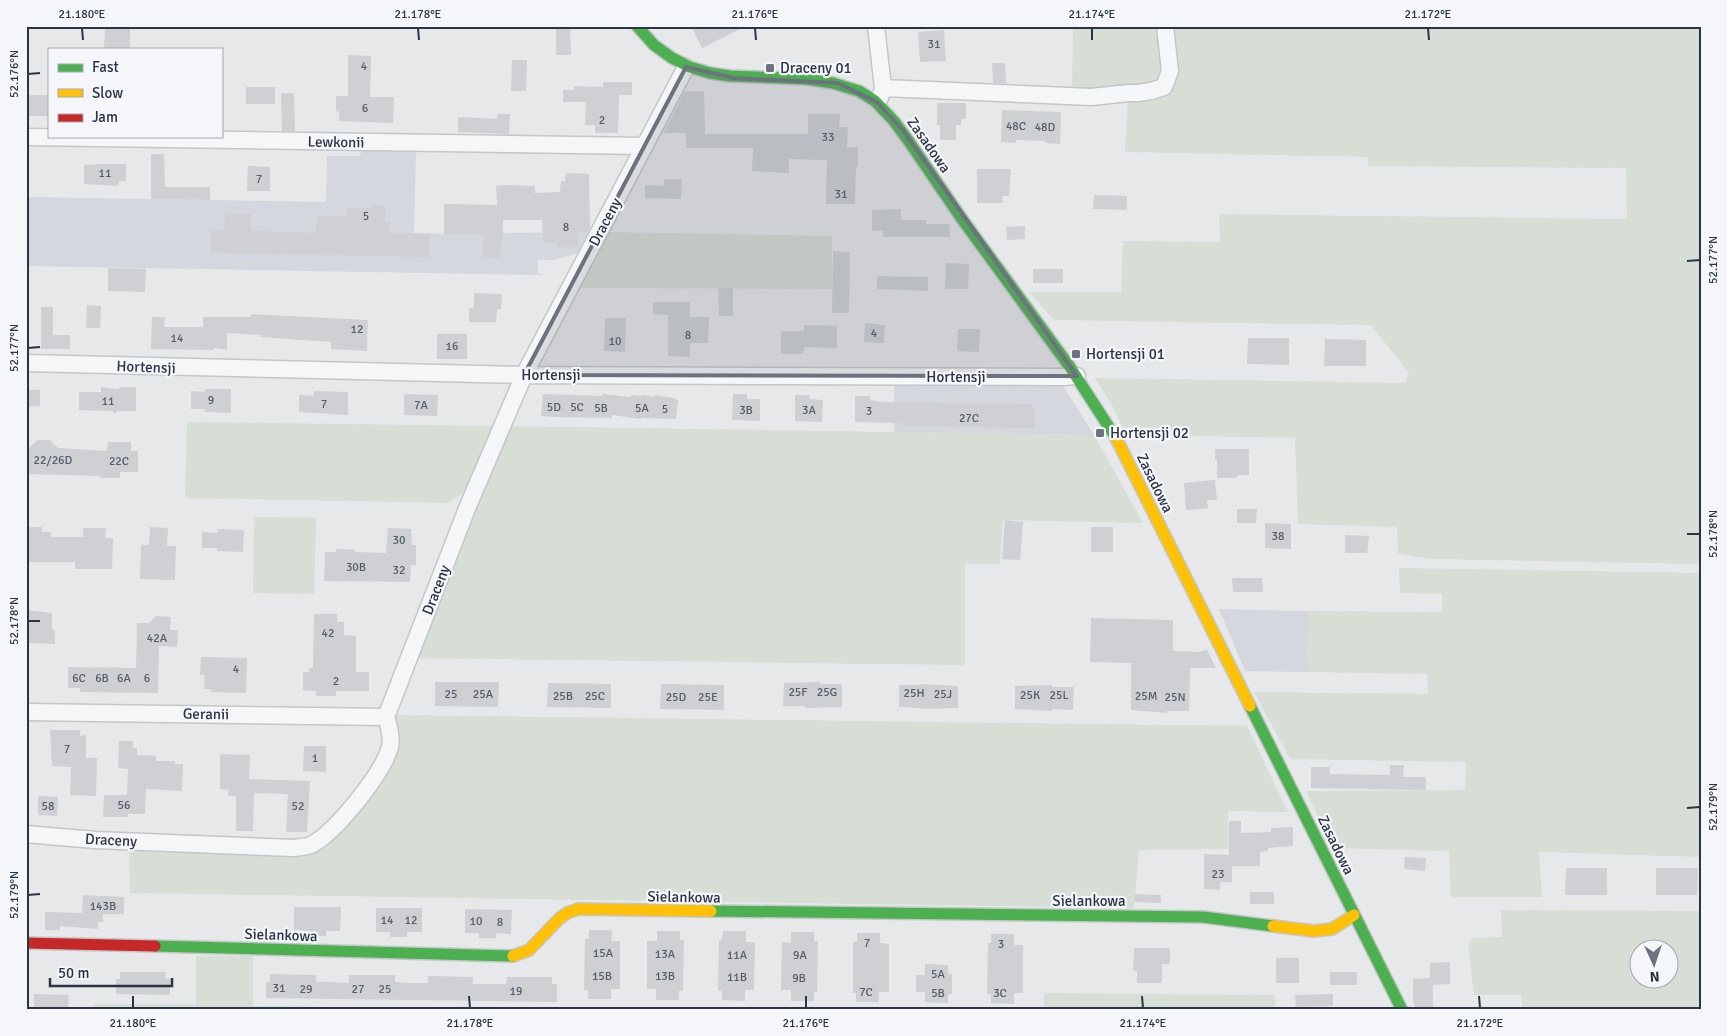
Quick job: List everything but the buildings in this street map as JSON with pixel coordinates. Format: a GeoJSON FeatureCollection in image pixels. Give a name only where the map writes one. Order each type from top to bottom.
{"type":"FeatureCollection","features":[{"type":"Feature","properties":{"kind":"street","name":"Zasadowa"},"geometry":{"type":"LineString","coordinates":[[637,26],[646,38],[664,54],[686,67],[710,75],[838,83],[867,95],[880,95],[940,188],[1112,428],[1402,1010]]}},
{"type":"Feature","properties":{"kind":"street"},"geometry":{"type":"LineString","coordinates":[[876,26],[880,95],[1091,97],[1151,91],[1164,87],[1170,71],[1165,26]]}},
{"type":"Feature","properties":{"kind":"street","name":"Draceny"},"geometry":{"type":"LineString","coordinates":[[26,834],[95,840],[293,848],[310,846],[328,833],[340,821],[385,760],[390,740],[389,725],[386,717],[468,506],[524,376],[686,67]]}},
{"type":"Feature","properties":{"kind":"street","name":"Lewkonii"},"geometry":{"type":"LineString","coordinates":[[26,137],[48,137]]}},
{"type":"Feature","properties":{"kind":"street","name":"Lewkonii"},"geometry":{"type":"LineString","coordinates":[[95,138],[645,146]]}},
{"type":"Feature","properties":{"kind":"street","name":"Hortensji"},"geometry":{"type":"LineString","coordinates":[[26,363],[524,376],[1076,376]]}},
{"type":"Feature","properties":{"kind":"street","name":"Geranii"},"geometry":{"type":"LineString","coordinates":[[26,712],[386,717]]}},
{"type":"Feature","properties":{"kind":"street","name":"Sielankowa"},"geometry":{"type":"LineString","coordinates":[[26,943],[512,956],[529,950],[560,918],[567,913],[578,910],[1203,917],[1314,931],[1332,928],[1354,915]]}},
{"type":"Feature","properties":{"kind":"highlighted area"},"geometry":{"type":"Polygon","coordinates":[[[686,67],[734,78],[838,83],[877,102],[902,129],[1077,376],[524,375],[686,67]]]}},
{"type":"Feature","properties":{"kind":"shaded area"},"geometry":{"type":"Polygon","coordinates":[[[1073,26],[1701,26],[1701,564],[1430,559],[1398,553],[1397,527],[1298,524],[1295,438],[1126,435],[1112,405],[1095,378],[1405,383],[1409,373],[1371,325],[1054,320],[1029,292],[1121,292],[1123,241],[1220,242],[1219,214],[1627,219],[1626,168],[1368,166],[1368,157],[1125,152],[1128,97],[1072,95],[1073,26]]]}},
{"type":"Feature","properties":{"kind":"shaded area"},"geometry":{"type":"Polygon","coordinates":[[[361,151],[416,151],[414,233],[502,235],[503,233],[591,232],[580,252],[554,260],[538,260],[538,273],[542,275],[26,266],[26,197],[326,202],[327,156],[360,156],[361,151]]]}},
{"type":"Feature","properties":{"kind":"shaded area"},"geometry":{"type":"Polygon","coordinates":[[[608,232],[832,236],[832,289],[579,288],[608,232]]]}},
{"type":"Feature","properties":{"kind":"shaded area"},"geometry":{"type":"Polygon","coordinates":[[[894,385],[1063,386],[1094,435],[894,432],[894,385]]]}},
{"type":"Feature","properties":{"kind":"shaded area"},"geometry":{"type":"Polygon","coordinates":[[[187,422],[494,426],[466,490],[449,503],[185,498],[187,422]]]}},
{"type":"Feature","properties":{"kind":"shaded area"},"geometry":{"type":"Polygon","coordinates":[[[508,426],[1094,435],[1143,523],[1003,520],[1000,564],[965,564],[965,665],[418,658],[508,426]]]}},
{"type":"Feature","properties":{"kind":"shaded area"},"geometry":{"type":"Polygon","coordinates":[[[254,517],[316,518],[314,594],[253,593],[254,517]]]}},
{"type":"Feature","properties":{"kind":"shaded area"},"geometry":{"type":"Polygon","coordinates":[[[1399,568],[1701,573],[1701,857],[1539,852],[1542,897],[1451,897],[1449,851],[1333,848],[1306,791],[1465,790],[1466,762],[1290,759],[1254,692],[1428,694],[1427,674],[1308,672],[1309,611],[1442,612],[1442,594],[1400,593],[1399,568]]]}},
{"type":"Feature","properties":{"kind":"shaded area"},"geometry":{"type":"Polygon","coordinates":[[[1219,609],[1309,611],[1308,672],[1245,671],[1219,609]]]}},
{"type":"Feature","properties":{"kind":"shaded area"},"geometry":{"type":"Polygon","coordinates":[[[394,715],[1247,726],[1288,812],[1228,811],[1228,849],[1139,850],[1134,908],[130,893],[129,846],[310,854],[329,842],[379,780],[399,749],[394,715]]]}},
{"type":"Feature","properties":{"kind":"shaded area"},"geometry":{"type":"Polygon","coordinates":[[[1501,910],[1701,911],[1701,1010],[1523,1010],[1521,995],[1474,995],[1468,943],[1472,942],[1471,938],[1502,937],[1501,910]]]}},
{"type":"Feature","properties":{"kind":"shaded area"},"geometry":{"type":"Polygon","coordinates":[[[196,956],[253,956],[253,1006],[592,1010],[93,1010],[94,1004],[196,1004],[196,956]]]}},
{"type":"Feature","properties":{"kind":"shaded area"},"geometry":{"type":"Polygon","coordinates":[[[1044,993],[1275,995],[1275,1010],[1044,1010],[1044,993]]]}},
{"type":"Feature","properties":{"kind":"traffic: fast"},"geometry":{"type":"LineString","coordinates":[[637,26],[654,45],[672,58],[690,67],[730,76],[807,79],[833,83],[859,91],[875,101],[894,121],[908,140],[962,219],[1070,367],[1116,438]]}},
{"type":"Feature","properties":{"kind":"traffic: fast"},"geometry":{"type":"LineString","coordinates":[[1250,706],[1402,1010]]}},
{"type":"Feature","properties":{"kind":"traffic: fast"},"geometry":{"type":"LineString","coordinates":[[711,911],[1203,917],[1273,926]]}},
{"type":"Feature","properties":{"kind":"traffic: fast"},"geometry":{"type":"LineString","coordinates":[[155,946],[513,956]]}},
{"type":"Feature","properties":{"kind":"traffic: slow"},"geometry":{"type":"LineString","coordinates":[[1116,438],[1250,706]]}},
{"type":"Feature","properties":{"kind":"traffic: slow"},"geometry":{"type":"LineString","coordinates":[[513,956],[529,950],[560,918],[578,909],[711,911]]}},
{"type":"Feature","properties":{"kind":"traffic: slow"},"geometry":{"type":"LineString","coordinates":[[1273,926],[1314,931],[1332,929],[1354,915]]}},
{"type":"Feature","properties":{"kind":"traffic: jam"},"geometry":{"type":"LineString","coordinates":[[26,943],[155,946]]}},
{"type":"Feature","properties":{"kind":"place","name":"Draceny 01"},"geometry":{"type":"Point","coordinates":[770,68]}},
{"type":"Feature","properties":{"kind":"place","name":"Hortensji 01"},"geometry":{"type":"Point","coordinates":[1076,354]}},
{"type":"Feature","properties":{"kind":"place","name":"Hortensji 02"},"geometry":{"type":"Point","coordinates":[1100,433]}}]}
